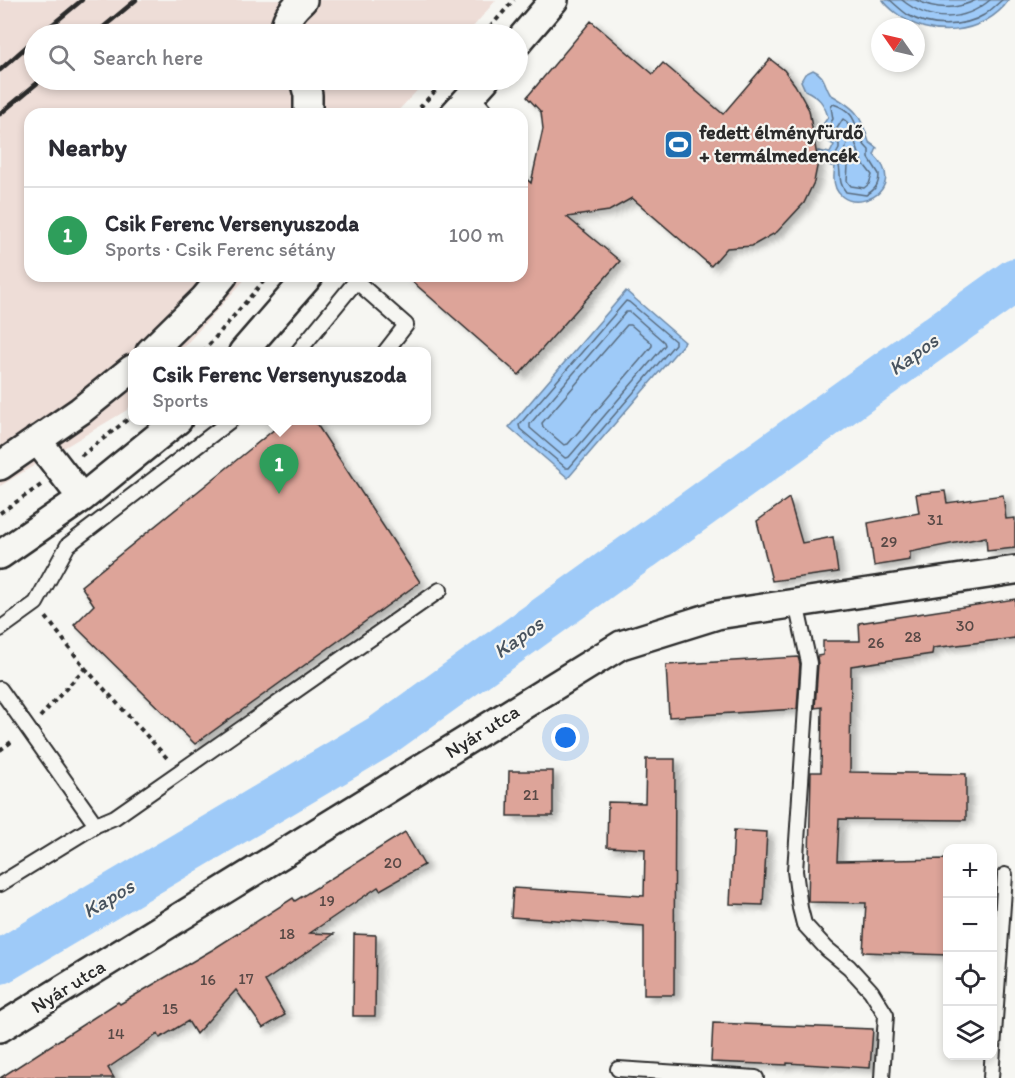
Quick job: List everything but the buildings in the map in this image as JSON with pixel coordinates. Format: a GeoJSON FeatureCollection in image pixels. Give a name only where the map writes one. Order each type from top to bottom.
{"type":"FeatureCollection","features":[{"type":"Feature","properties":{"kind":"street"},"geometry":{"type":"LineString","coordinates":[[286,24],[288,17],[303,0]]}},
{"type":"Feature","properties":{"kind":"street"},"geometry":{"type":"LineString","coordinates":[[528,30],[554,0]]}},
{"type":"Feature","properties":{"kind":"street"},"geometry":{"type":"LineString","coordinates":[[307,90],[308,108]]}},
{"type":"Feature","properties":{"kind":"street"},"geometry":{"type":"LineString","coordinates":[[154,347],[204,299],[218,282]]}},
{"type":"Feature","properties":{"kind":"street"},"geometry":{"type":"LineString","coordinates":[[247,347],[304,282]]}},
{"type":"Feature","properties":{"kind":"street"},"geometry":{"type":"LineString","coordinates":[[0,466],[80,411],[128,372]]}},
{"type":"Feature","properties":{"kind":"street"},"geometry":{"type":"LineString","coordinates":[[0,555],[82,498],[172,425]]}},
{"type":"Feature","properties":{"kind":"street"},"geometry":{"type":"LineString","coordinates":[[37,440],[82,498]]}},
{"type":"Feature","properties":{"kind":"street","name":"Nyár utca"},"geometry":{"type":"LineString","coordinates":[[0,1028],[621,645],[717,615],[1015,570]]}},
{"type":"Feature","properties":{"kind":"lane"},"geometry":{"type":"LineString","coordinates":[[301,347],[352,282]]}},
{"type":"Feature","properties":{"kind":"lane"},"geometry":{"type":"LineString","coordinates":[[359,282],[406,325],[388,347]]}},
{"type":"Feature","properties":{"kind":"lane"},"geometry":{"type":"LineString","coordinates":[[0,629],[36,603],[68,545],[224,425]]}},
{"type":"Feature","properties":{"kind":"lane"},"geometry":{"type":"LineString","coordinates":[[0,884],[96,825],[115,817],[440,590]]}},
{"type":"Feature","properties":{"kind":"lane"},"geometry":{"type":"LineString","coordinates":[[796,603],[809,663],[796,840],[795,871],[800,908],[804,924],[872,991],[886,1015],[882,1078]]}},
{"type":"Feature","properties":{"kind":"lane"},"geometry":{"type":"LineString","coordinates":[[0,689],[96,825]]}},
{"type":"Feature","properties":{"kind":"lane"},"geometry":{"type":"LineString","coordinates":[[991,1078],[1005,875]]}},
{"type":"Feature","properties":{"kind":"lane"},"geometry":{"type":"LineString","coordinates":[[618,1069],[756,1078]]}},
{"type":"Feature","properties":{"kind":"path"},"geometry":{"type":"LineString","coordinates":[[493,24],[514,0]]}},
{"type":"Feature","properties":{"kind":"path"},"geometry":{"type":"LineString","coordinates":[[419,108],[436,90]]}},
{"type":"Feature","properties":{"kind":"path"},"geometry":{"type":"LineString","coordinates":[[206,347],[263,282]]}},
{"type":"Feature","properties":{"kind":"path"},"geometry":{"type":"LineString","coordinates":[[36,603],[85,668],[180,772]]}},
{"type":"Feature","properties":{"kind":"path"},"geometry":{"type":"LineString","coordinates":[[0,750],[29,730],[85,668]]}},
{"type":"Feature","properties":{"kind":"shaded area"},"geometry":{"type":"Polygon","coordinates":[[[0,0],[496,0],[476,24],[24,24],[24,90],[418,90],[401,108],[24,108],[24,282],[243,282],[184,347],[128,347],[127,410],[0,486],[0,0]]]}},
{"type":"Feature","properties":{"kind":"water"},"geometry":{"type":"Polygon","coordinates":[[[883,0],[1009,0],[985,21],[955,30],[925,27],[925,18],[903,18],[883,0]]]}},
{"type":"Feature","properties":{"kind":"water"},"geometry":{"type":"Polygon","coordinates":[[[813,70],[822,77],[830,94],[856,113],[863,124],[869,142],[877,148],[874,155],[884,170],[885,183],[878,194],[866,200],[854,201],[842,196],[835,185],[835,167],[818,162],[818,151],[830,153],[834,145],[822,138],[820,129],[828,117],[825,108],[817,98],[805,90],[801,81],[805,74],[813,70]]]}},
{"type":"Feature","properties":{"kind":"water"},"geometry":{"type":"Polygon","coordinates":[[[626,291],[685,342],[568,478],[509,427],[626,291]]]}},
{"type":"Feature","properties":{"kind":"waterway","name":"Kapos"},"geometry":{"type":"LineString","coordinates":[[0,962],[380,737],[1015,280]]}},
{"type":"Feature","properties":{"kind":"railway"},"geometry":{"type":"LineString","coordinates":[[53,24],[82,0]]}},
{"type":"Feature","properties":{"kind":"railway"},"geometry":{"type":"LineString","coordinates":[[107,24],[136,0]]}},
{"type":"Feature","properties":{"kind":"railway"},"geometry":{"type":"LineString","coordinates":[[0,70],[24,49]]}},
{"type":"Feature","properties":{"kind":"railway"},"geometry":{"type":"LineString","coordinates":[[0,114],[29,90]]}},
{"type":"Feature","properties":{"kind":"place","name":"fedett élményfürdő + termálmedencék"},"geometry":{"type":"Point","coordinates":[678,144]}},
{"type":"Feature","properties":{"kind":"place","name":"Csik Ferenc Versenyuszoda"},"geometry":{"type":"Point","coordinates":[279,494]}}]}
